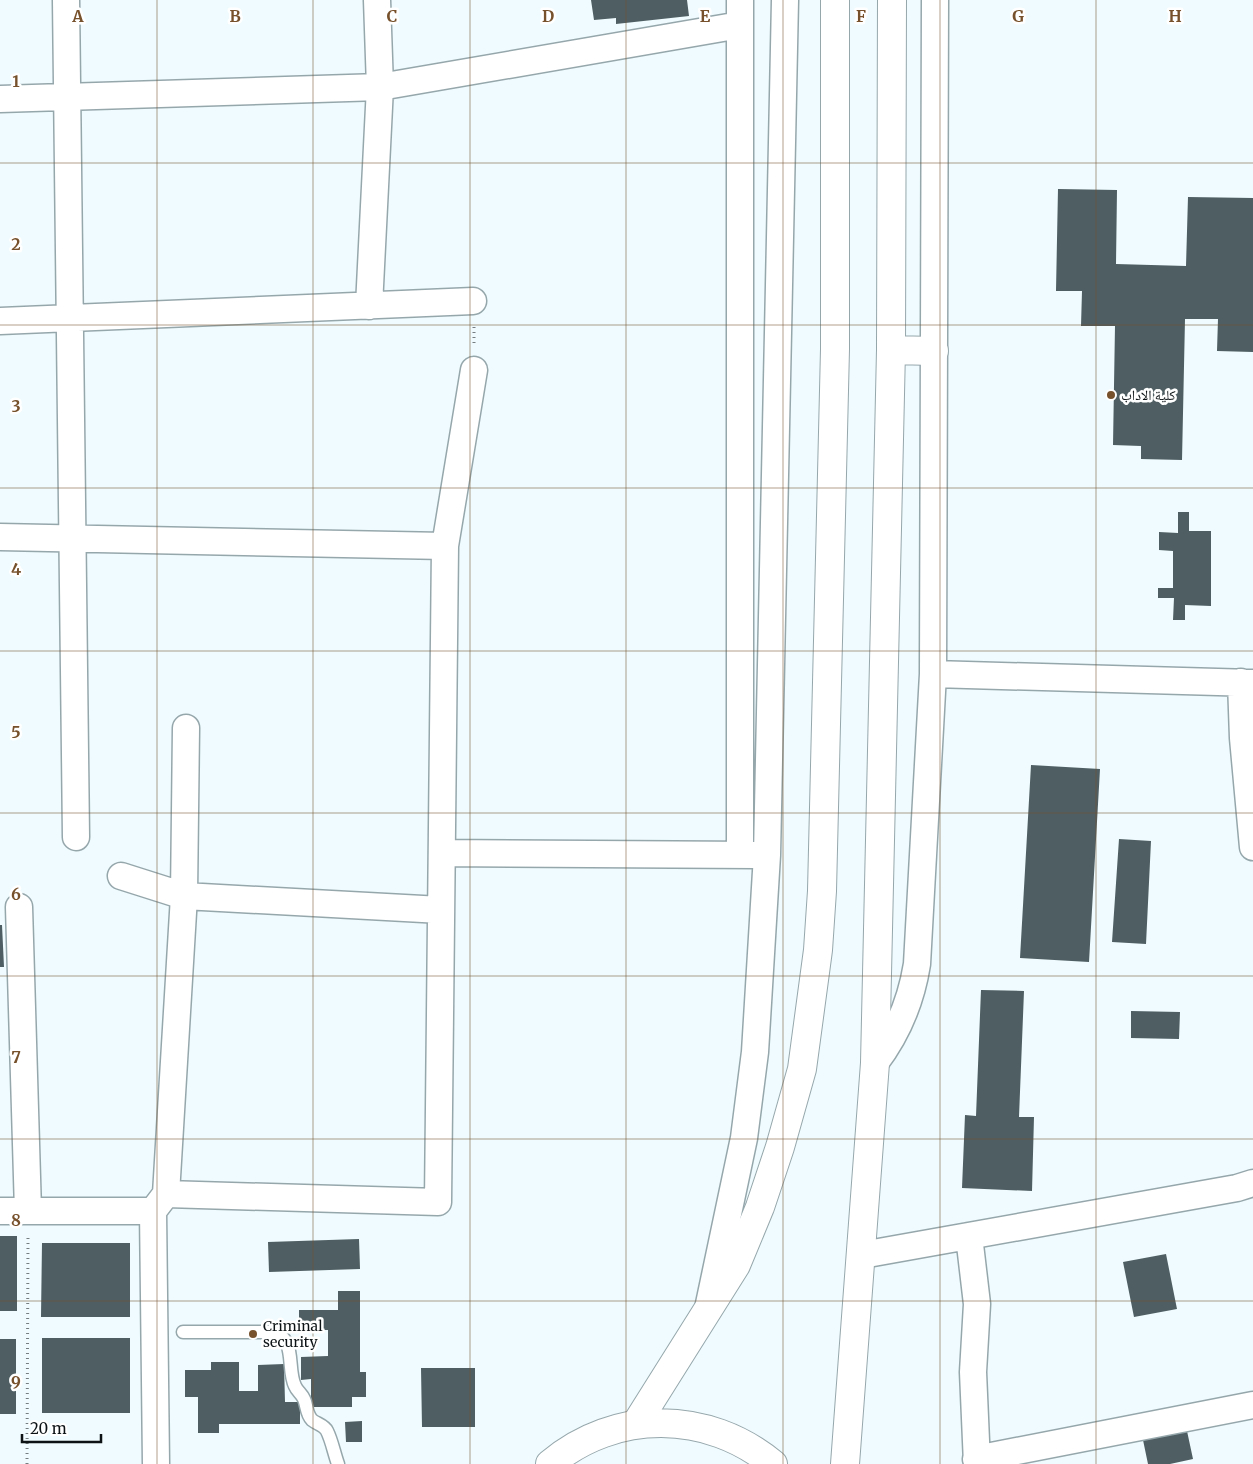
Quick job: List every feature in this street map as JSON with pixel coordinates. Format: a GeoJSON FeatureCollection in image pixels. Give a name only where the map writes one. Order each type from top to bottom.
{"type":"FeatureCollection","features":[{"type":"Feature","properties":{"kind":"main road"},"geometry":{"type":"LineString","coordinates":[[636,1424],[736,1264],[760,1207],[780,1148],[802,1069],[818,950],[822,861],[835,359],[835,0]]}},
{"type":"Feature","properties":{"kind":"main road"},"geometry":{"type":"LineString","coordinates":[[845,1464],[875,1063],[892,350],[892,0]]}},
{"type":"Feature","properties":{"kind":"main road"},"geometry":{"type":"LineString","coordinates":[[892,350],[934,351]]}},
{"type":"Feature","properties":{"kind":"main road"},"geometry":{"type":"LineString","coordinates":[[550,1464],[577,1445],[615,1429],[636,1424],[672,1423],[708,1429],[742,1442],[773,1464]]}},
{"type":"Feature","properties":{"kind":"street"},"geometry":{"type":"LineString","coordinates":[[66,0],[76,837]]}},
{"type":"Feature","properties":{"kind":"street"},"geometry":{"type":"LineString","coordinates":[[369,306],[380,87],[377,0]]}},
{"type":"Feature","properties":{"kind":"street"},"geometry":{"type":"LineString","coordinates":[[708,1309],[744,1138],[754,1052],[767,855],[785,0]]}},
{"type":"Feature","properties":{"kind":"street"},"geometry":{"type":"LineString","coordinates":[[875,1063],[888,1046],[902,1020],[913,986],[917,964],[933,674],[935,0]]}},
{"type":"Feature","properties":{"kind":"street"},"geometry":{"type":"LineString","coordinates":[[0,99],[380,87],[740,13],[740,855]]}},
{"type":"Feature","properties":{"kind":"street"},"geometry":{"type":"LineString","coordinates":[[0,321],[473,301]]}},
{"type":"Feature","properties":{"kind":"street"},"geometry":{"type":"LineString","coordinates":[[0,1211],[160,1203],[438,1202],[446,546],[474,370]]}},
{"type":"Feature","properties":{"kind":"street"},"geometry":{"type":"LineString","coordinates":[[0,537],[446,546]]}},
{"type":"Feature","properties":{"kind":"street"},"geometry":{"type":"LineString","coordinates":[[933,674],[1247,682],[1244,748],[1253,847]]}},
{"type":"Feature","properties":{"kind":"street"},"geometry":{"type":"LineString","coordinates":[[156,1464],[160,1203],[184,896],[186,728]]}},
{"type":"Feature","properties":{"kind":"street"},"geometry":{"type":"LineString","coordinates":[[442,853],[767,855]]}},
{"type":"Feature","properties":{"kind":"street"},"geometry":{"type":"LineString","coordinates":[[122,876],[184,896],[441,910]]}},
{"type":"Feature","properties":{"kind":"street"},"geometry":{"type":"LineString","coordinates":[[19,907],[10,995],[28,1211]]}},
{"type":"Feature","properties":{"kind":"street"},"geometry":{"type":"LineString","coordinates":[[862,1255],[1237,1188],[1253,1183]]}},
{"type":"Feature","properties":{"kind":"street"},"geometry":{"type":"LineString","coordinates":[[969,1236],[976,1304],[973,1372],[977,1462],[1253,1404]]}},
{"type":"Feature","properties":{"kind":"lane"},"geometry":{"type":"LineString","coordinates":[[183,1332],[270,1332],[278,1334],[286,1342],[291,1356],[295,1387],[302,1395],[312,1420],[326,1430],[338,1464]]}},
{"type":"Feature","properties":{"kind":"path"},"geometry":{"type":"LineString","coordinates":[[473,301],[474,370]]}},
{"type":"Feature","properties":{"kind":"path"},"geometry":{"type":"LineString","coordinates":[[27,1464],[28,1211]]}},
{"type":"Feature","properties":{"kind":"building"},"geometry":{"type":"Polygon","coordinates":[[[591,0],[687,0],[689,16],[616,24],[616,18],[594,20],[591,0]]]}},
{"type":"Feature","properties":{"kind":"building"},"geometry":{"type":"Polygon","coordinates":[[[1058,189],[1117,190],[1116,264],[1186,266],[1188,197],[1253,198],[1253,352],[1217,351],[1218,319],[1185,319],[1182,460],[1141,459],[1141,446],[1113,445],[1115,326],[1081,326],[1082,291],[1056,291],[1058,189]]]}},
{"type":"Feature","properties":{"kind":"building"},"geometry":{"type":"Polygon","coordinates":[[[1178,512],[1189,512],[1189,531],[1211,531],[1211,606],[1185,605],[1185,620],[1173,620],[1174,598],[1158,598],[1158,588],[1173,588],[1173,551],[1159,550],[1159,532],[1178,533],[1178,512]]]}},
{"type":"Feature","properties":{"kind":"building"},"geometry":{"type":"Polygon","coordinates":[[[1031,765],[1100,769],[1089,962],[1020,958],[1031,765]]]}},
{"type":"Feature","properties":{"kind":"building"},"geometry":{"type":"Polygon","coordinates":[[[1119,839],[1151,841],[1146,944],[1112,942],[1119,839]]]}},
{"type":"Feature","properties":{"kind":"building"},"geometry":{"type":"Polygon","coordinates":[[[0,925],[2,925],[4,967],[0,967],[0,925]]]}},
{"type":"Feature","properties":{"kind":"building"},"geometry":{"type":"Polygon","coordinates":[[[981,990],[1024,991],[1019,1117],[1034,1117],[1032,1191],[962,1188],[965,1115],[976,1116],[981,990]]]}},
{"type":"Feature","properties":{"kind":"building"},"geometry":{"type":"Polygon","coordinates":[[[1131,1011],[1180,1012],[1179,1039],[1131,1038],[1131,1011]]]}},
{"type":"Feature","properties":{"kind":"building"},"geometry":{"type":"Polygon","coordinates":[[[0,1236],[17,1236],[17,1311],[0,1311],[0,1236]]]}},
{"type":"Feature","properties":{"kind":"building"},"geometry":{"type":"Polygon","coordinates":[[[359,1239],[360,1269],[269,1272],[268,1242],[359,1239]]]}},
{"type":"Feature","properties":{"kind":"building"},"geometry":{"type":"Polygon","coordinates":[[[42,1243],[130,1243],[130,1317],[41,1317],[42,1243]]]}},
{"type":"Feature","properties":{"kind":"building"},"geometry":{"type":"Polygon","coordinates":[[[1166,1254],[1177,1309],[1134,1317],[1123,1262],[1166,1254]]]}},
{"type":"Feature","properties":{"kind":"building"},"geometry":{"type":"Polygon","coordinates":[[[338,1291],[360,1291],[360,1372],[366,1372],[366,1397],[352,1397],[352,1407],[311,1407],[311,1379],[301,1380],[301,1357],[328,1356],[328,1330],[299,1330],[299,1310],[338,1310],[338,1291]]]}},
{"type":"Feature","properties":{"kind":"building"},"geometry":{"type":"Polygon","coordinates":[[[42,1338],[130,1338],[130,1413],[42,1413],[42,1338]]]}},
{"type":"Feature","properties":{"kind":"building"},"geometry":{"type":"Polygon","coordinates":[[[0,1339],[16,1339],[16,1414],[0,1414],[0,1339]]]}},
{"type":"Feature","properties":{"kind":"building"},"geometry":{"type":"Polygon","coordinates":[[[211,1362],[239,1362],[239,1391],[258,1391],[258,1365],[284,1364],[285,1402],[300,1402],[300,1424],[219,1424],[219,1433],[198,1433],[198,1397],[185,1397],[185,1370],[211,1370],[211,1362]]]}},
{"type":"Feature","properties":{"kind":"building"},"geometry":{"type":"Polygon","coordinates":[[[421,1368],[475,1368],[475,1427],[422,1427],[421,1368]]]}},
{"type":"Feature","properties":{"kind":"building"},"geometry":{"type":"Polygon","coordinates":[[[362,1421],[362,1442],[346,1442],[345,1422],[362,1421]]]}},
{"type":"Feature","properties":{"kind":"building"},"geometry":{"type":"Polygon","coordinates":[[[1187,1431],[1193,1459],[1170,1464],[1148,1464],[1143,1440],[1187,1431]]]}},
{"type":"Feature","properties":{"kind":"place","name":"كلية الاداب"},"geometry":{"type":"Point","coordinates":[1111,395]}},
{"type":"Feature","properties":{"kind":"place","name":"Criminal security"},"geometry":{"type":"Point","coordinates":[253,1334]}}]}
